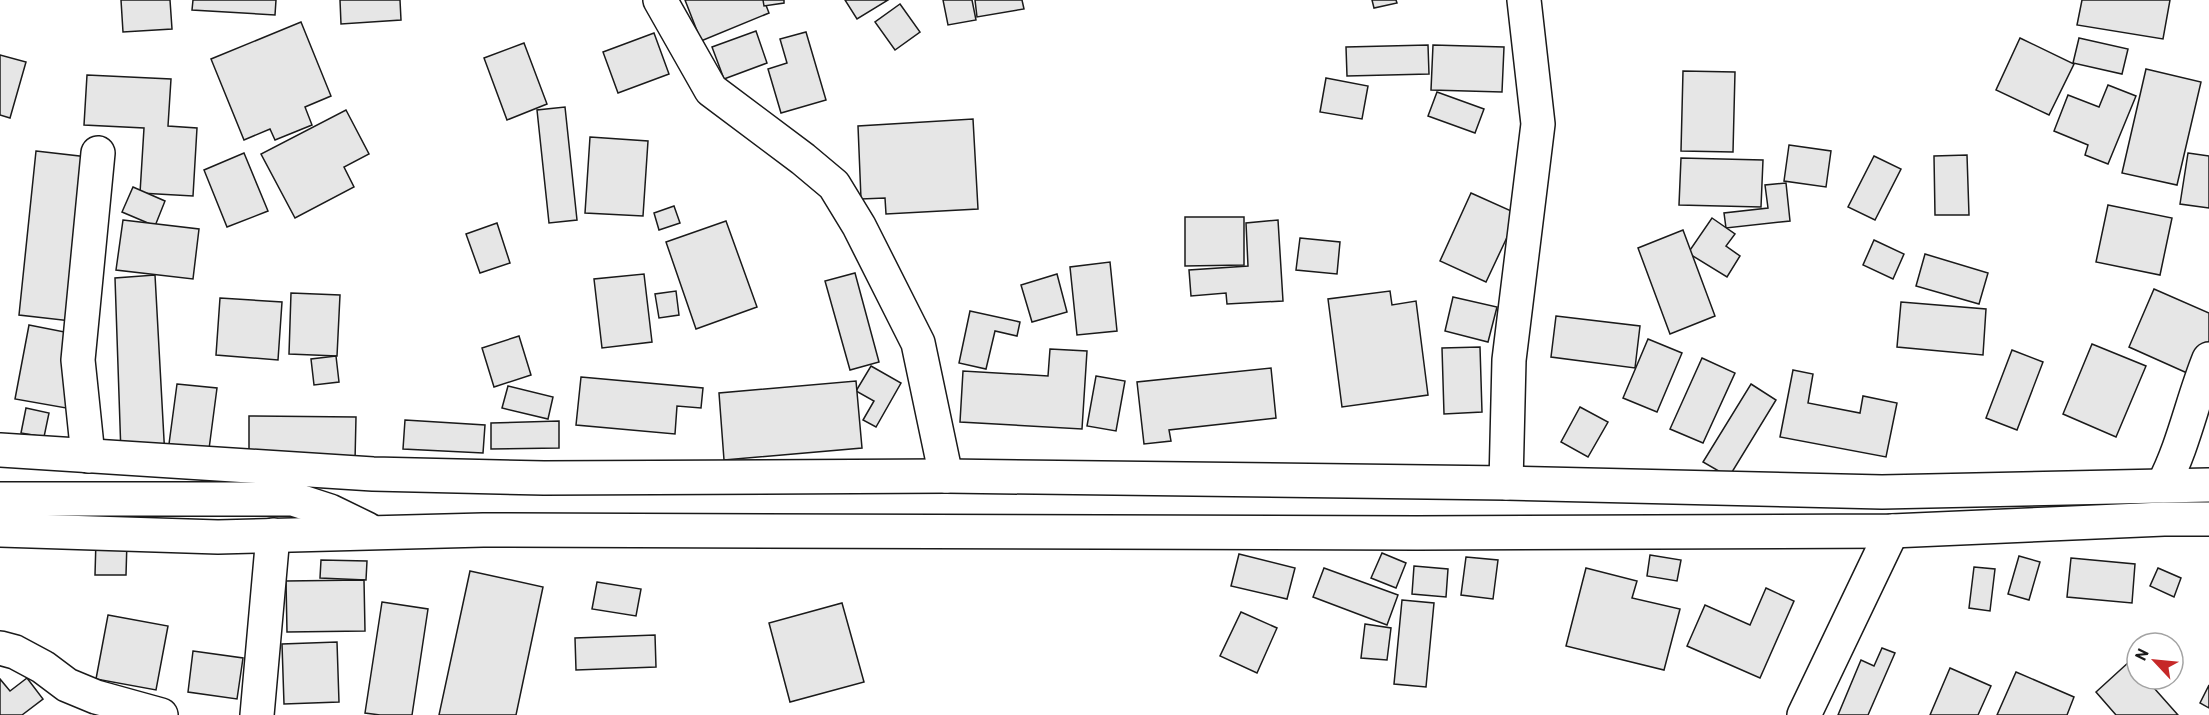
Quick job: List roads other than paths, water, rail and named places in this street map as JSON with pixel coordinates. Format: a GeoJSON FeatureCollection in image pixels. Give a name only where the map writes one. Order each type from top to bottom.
{"type":"FeatureCollection","features":[{"type":"Feature","properties":{"kind":"main road"},"geometry":{"type":"LineString","coordinates":[[660,0],[711,90],[804,159],[834,185],[860,226],[918,344],[946,476]]}},
{"type":"Feature","properties":{"kind":"main road"},"geometry":{"type":"LineString","coordinates":[[1506,483],[1509,360],[1538,124],[1524,0]]}},
{"type":"Feature","properties":{"kind":"main road"},"geometry":{"type":"LineString","coordinates":[[88,456],[78,360],[98,153]]}},
{"type":"Feature","properties":{"kind":"main road"},"geometry":{"type":"LineString","coordinates":[[2163,485],[2177,458],[2197,388],[2209,359]]}},
{"type":"Feature","properties":{"kind":"main road"},"geometry":{"type":"LineString","coordinates":[[0,450],[373,474],[544,478],[946,476],[1506,483],[1882,492],[2209,485]]}},
{"type":"Feature","properties":{"kind":"main road"},"geometry":{"type":"LineString","coordinates":[[0,498],[293,499],[373,474]]}},
{"type":"Feature","properties":{"kind":"main road"},"geometry":{"type":"LineString","coordinates":[[1416,482],[1417,533]]}},
{"type":"Feature","properties":{"kind":"main road"},"geometry":{"type":"LineString","coordinates":[[293,499],[330,511],[375,532]]}},
{"type":"Feature","properties":{"kind":"main road"},"geometry":{"type":"LineString","coordinates":[[0,530],[218,537],[495,530],[1417,533],[1893,531],[2209,519]]}},
{"type":"Feature","properties":{"kind":"main road"},"geometry":{"type":"LineString","coordinates":[[1804,715],[1893,531]]}},
{"type":"Feature","properties":{"kind":"main road"},"geometry":{"type":"LineString","coordinates":[[256,715],[273,535]]}},
{"type":"Feature","properties":{"kind":"main road"},"geometry":{"type":"LineString","coordinates":[[0,648],[15,652],[34,662],[67,685],[96,697],[161,715]]}}]}
